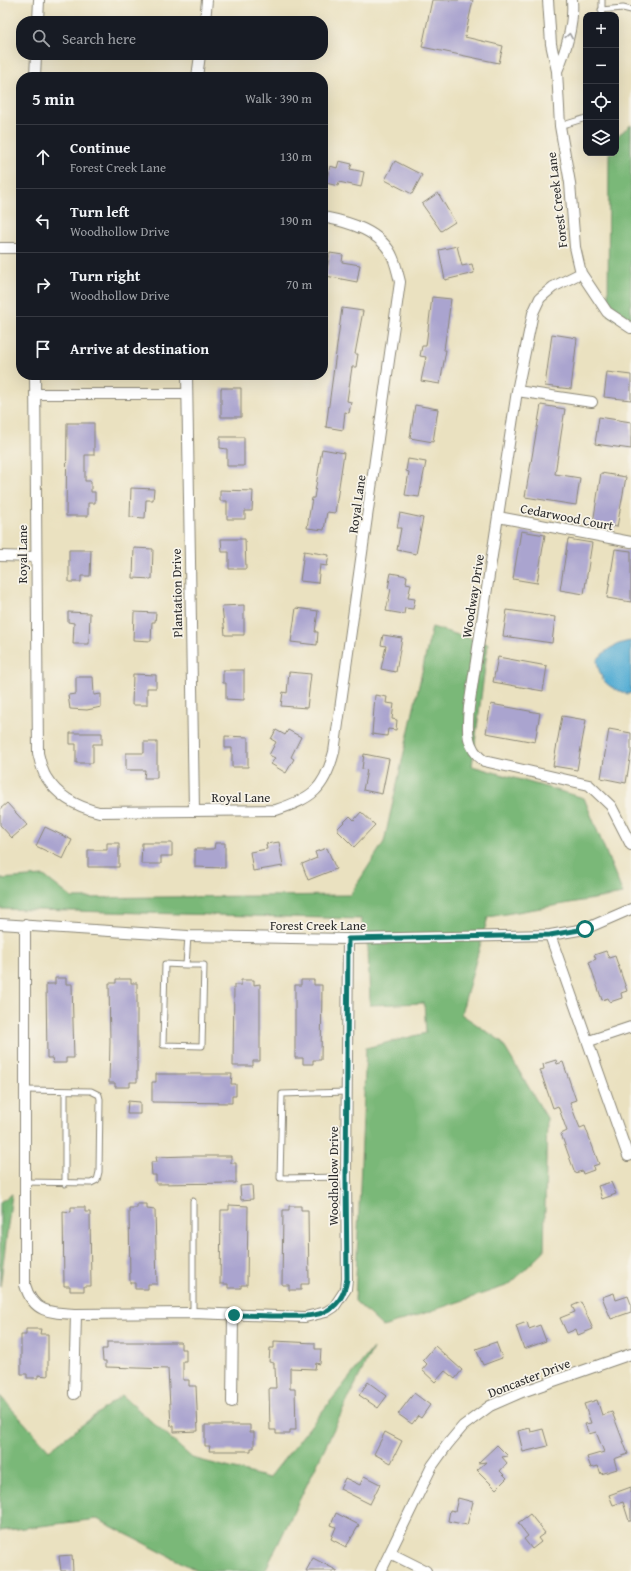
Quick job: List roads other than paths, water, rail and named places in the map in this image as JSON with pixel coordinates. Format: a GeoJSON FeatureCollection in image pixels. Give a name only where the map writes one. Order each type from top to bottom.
{"type":"FeatureCollection","features":[{"type":"Feature","properties":{"kind":"street"},"geometry":{"type":"LineString","coordinates":[[38,16],[39,0]]}},
{"type":"Feature","properties":{"kind":"street"},"geometry":{"type":"LineString","coordinates":[[205,16],[207,0]]}},
{"type":"Feature","properties":{"kind":"street","name":"Forest Creek Lane"},"geometry":{"type":"LineString","coordinates":[[548,0],[552,44],[557,71],[560,126],[570,183],[575,247],[581,273],[607,312],[631,328]]}},
{"type":"Feature","properties":{"kind":"street","name":"Forest Creek Lane"},"geometry":{"type":"LineString","coordinates":[[557,71],[567,48],[573,15],[572,0]]}},
{"type":"Feature","properties":{"kind":"street"},"geometry":{"type":"LineString","coordinates":[[35,72],[36,60]]}},
{"type":"Feature","properties":{"kind":"street"},"geometry":{"type":"LineString","coordinates":[[198,72],[199,60]]}},
{"type":"Feature","properties":{"kind":"street","name":"Royal Lane"},"geometry":{"type":"LineString","coordinates":[[35,380],[35,557],[38,753],[45,777],[62,796],[79,807],[99,812],[276,810],[302,801],[319,787],[329,771],[334,752],[400,282],[393,257],[378,238],[359,227],[328,218]]}},
{"type":"Feature","properties":{"kind":"street"},"geometry":{"type":"LineString","coordinates":[[0,248],[16,248]]}},
{"type":"Feature","properties":{"kind":"street","name":"Woodway Drive"},"geometry":{"type":"LineString","coordinates":[[581,273],[553,287],[540,298],[533,313],[517,391],[469,707],[467,733],[475,755],[484,761],[589,785],[611,806],[631,844]]}},
{"type":"Feature","properties":{"kind":"street","name":"Plantation Drive"},"geometry":{"type":"LineString","coordinates":[[187,380],[194,810]]}},
{"type":"Feature","properties":{"kind":"street"},"geometry":{"type":"LineString","coordinates":[[517,391],[592,402]]}},
{"type":"Feature","properties":{"kind":"street"},"geometry":{"type":"LineString","coordinates":[[35,394],[187,394]]}},
{"type":"Feature","properties":{"kind":"street","name":"Cedarwood Court"},"geometry":{"type":"LineString","coordinates":[[498,518],[631,542]]}},
{"type":"Feature","properties":{"kind":"street"},"geometry":{"type":"LineString","coordinates":[[0,556],[35,557]]}},
{"type":"Feature","properties":{"kind":"street","name":"Forest Creek Lane"},"geometry":{"type":"LineString","coordinates":[[0,924],[188,936],[348,939],[550,935],[585,929],[631,909]]}},
{"type":"Feature","properties":{"kind":"street","name":"Woodhollow Drive"},"geometry":{"type":"LineString","coordinates":[[25,925],[25,1285],[28,1296],[35,1304],[45,1311],[76,1314],[193,1313],[305,1317],[326,1312],[334,1307],[346,1289],[347,1279],[346,1092],[348,939]]}},
{"type":"Feature","properties":{"kind":"street"},"geometry":{"type":"LineString","coordinates":[[550,935],[628,1156],[631,1155]]}},
{"type":"Feature","properties":{"kind":"street"},"geometry":{"type":"LineString","coordinates":[[588,1041],[631,1026]]}},
{"type":"Feature","properties":{"kind":"street"},"geometry":{"type":"LineString","coordinates":[[74,1394],[76,1314]]}},
{"type":"Feature","properties":{"kind":"street"},"geometry":{"type":"LineString","coordinates":[[232,1402],[234,1315]]}},
{"type":"Feature","properties":{"kind":"street","name":"Doncaster Drive"},"geometry":{"type":"LineString","coordinates":[[381,1571],[432,1466],[463,1426],[490,1406],[522,1392],[631,1354]]}},
{"type":"Feature","properties":{"kind":"street"},"geometry":{"type":"LineString","coordinates":[[390,1553],[426,1571]]}},
{"type":"Feature","properties":{"kind":"lane"},"geometry":{"type":"LineString","coordinates":[[602,0],[601,12],[622,8],[631,10]]}},
{"type":"Feature","properties":{"kind":"lane"},"geometry":{"type":"LineString","coordinates":[[560,126],[583,119]]}},
{"type":"Feature","properties":{"kind":"lane"},"geometry":{"type":"LineString","coordinates":[[186,965],[188,936]]}},
{"type":"Feature","properties":{"kind":"lane"},"geometry":{"type":"LineString","coordinates":[[165,964],[186,965],[204,965],[202,1046],[163,1045],[165,964]]}},
{"type":"Feature","properties":{"kind":"lane"},"geometry":{"type":"LineString","coordinates":[[24,1090],[92,1091],[99,1095],[99,1172],[95,1182],[65,1184],[24,1182]]}},
{"type":"Feature","properties":{"kind":"lane"},"geometry":{"type":"LineString","coordinates":[[65,1091],[65,1184]]}},
{"type":"Feature","properties":{"kind":"lane"},"geometry":{"type":"LineString","coordinates":[[346,1092],[282,1094],[280,1178],[346,1178]]}},
{"type":"Feature","properties":{"kind":"lane"},"geometry":{"type":"LineString","coordinates":[[193,1201],[193,1313]]}},
{"type":"Feature","properties":{"kind":"water"},"geometry":{"type":"Polygon","coordinates":[[[631,641],[631,693],[628,694],[615,689],[606,683],[600,674],[597,660],[612,647],[631,641]]]}}]}
